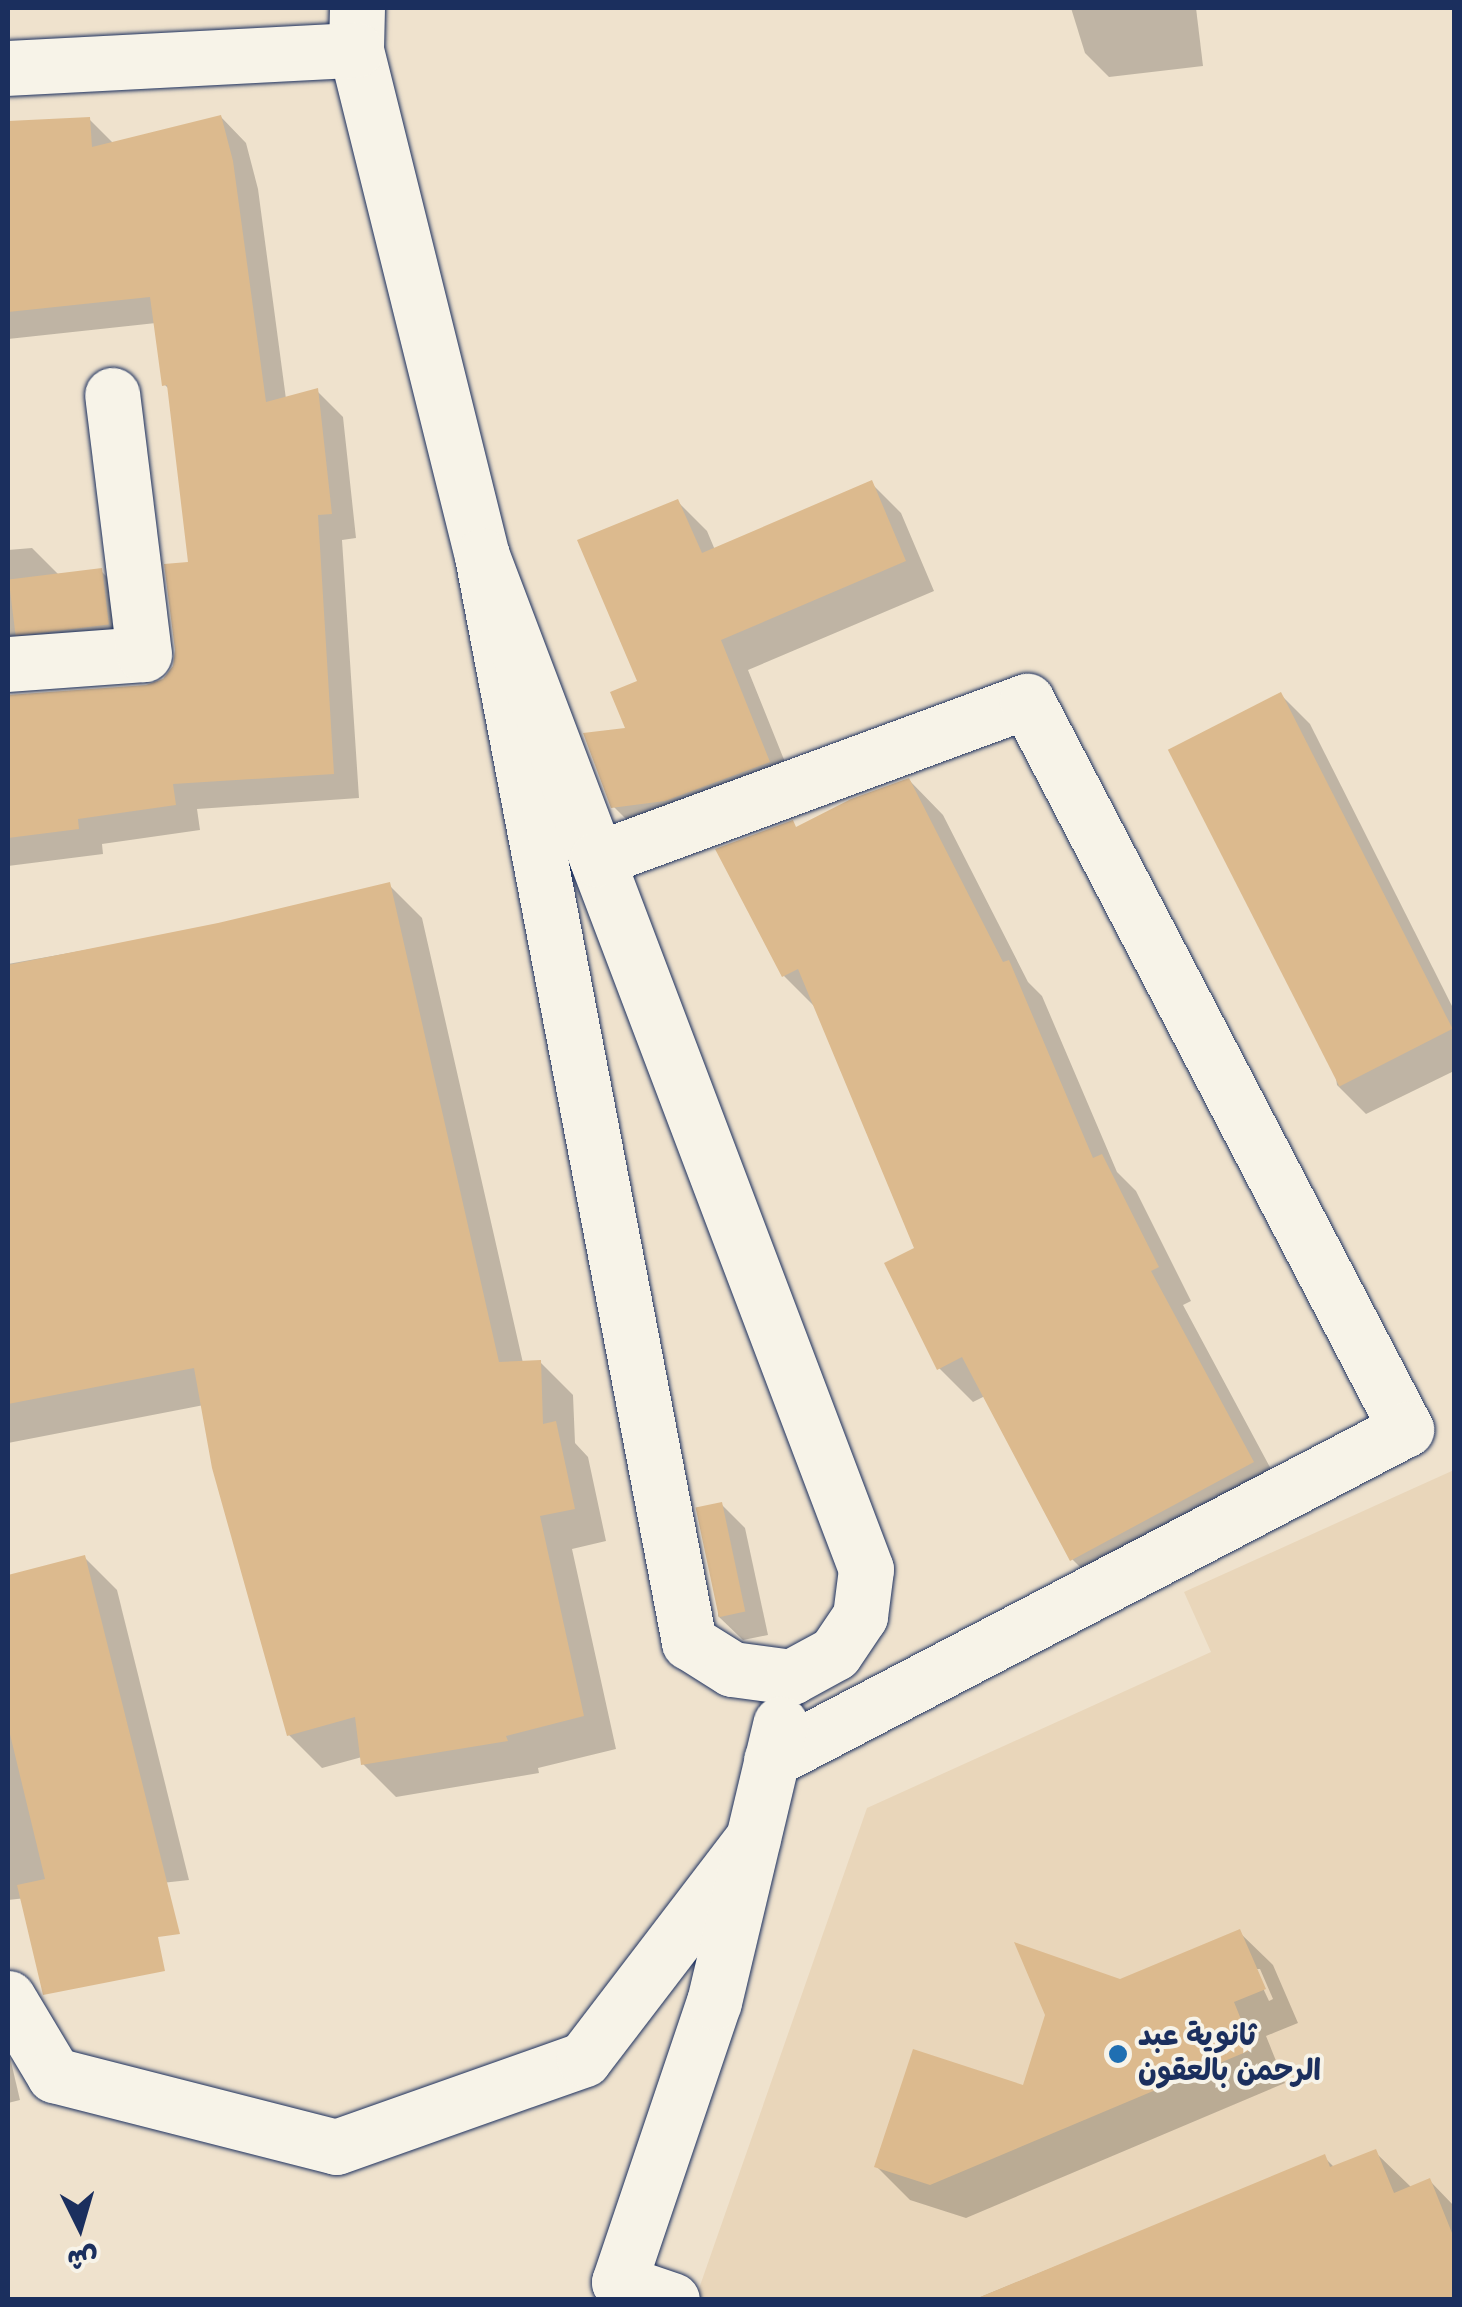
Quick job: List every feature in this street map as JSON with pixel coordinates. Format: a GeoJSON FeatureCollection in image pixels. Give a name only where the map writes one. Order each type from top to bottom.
{"type":"FeatureCollection","features":[{"type":"Feature","properties":{"kind":"street"},"geometry":{"type":"LineString","coordinates":[[8,68],[356,29],[482,556],[688,1642],[732,1669],[791,1677],[835,1653],[860,1616],[866,1569],[482,556]]}},
{"type":"Feature","properties":{"kind":"street"},"geometry":{"type":"LineString","coordinates":[[8,664],[144,654],[112,395]]}},
{"type":"Feature","properties":{"kind":"street"},"geometry":{"type":"LineString","coordinates":[[597,859],[1028,701],[1406,1429],[771,1760]]}},
{"type":"Feature","properties":{"kind":"street"},"geometry":{"type":"LineString","coordinates":[[672,2300],[619,2282],[714,2002],[791,1677]]}},
{"type":"Feature","properties":{"kind":"street"},"geometry":{"type":"LineString","coordinates":[[8,1998],[54,2075],[336,2146],[584,2059],[753,1838]]}},
{"type":"Feature","properties":{"kind":"shaded area","name":"ثانوية عبد الرحمن بالعقون"},"geometry":{"type":"Polygon","coordinates":[[[1454,1470],[1454,2299],[695,2300],[867,1808],[1211,1652],[1184,1592],[1454,1470]]]}},
{"type":"Feature","properties":{"kind":"building"},"geometry":{"type":"Polygon","coordinates":[[[221,115],[233,161],[266,402],[318,388],[332,514],[318,515],[334,774],[173,784],[176,805],[78,819],[79,829],[8,838],[8,695],[146,685],[163,679],[173,666],[175,650],[164,564],[188,562],[167,385],[162,386],[150,297],[8,312],[8,121],[90,117],[92,147],[221,115]]]}},
{"type":"Feature","properties":{"kind":"building"},"geometry":{"type":"Polygon","coordinates":[[[872,480],[906,561],[721,640],[770,762],[665,801],[611,808],[583,733],[625,728],[610,692],[637,681],[577,540],[678,499],[702,553],[872,480]]]}},
{"type":"Feature","properties":{"kind":"building"},"geometry":{"type":"Polygon","coordinates":[[[102,568],[109,625],[16,636],[9,579],[102,568]]]}},
{"type":"Feature","properties":{"kind":"building"},"geometry":{"type":"Polygon","coordinates":[[[1281,692],[1453,1029],[1339,1086],[1168,750],[1281,692]]]}},
{"type":"Feature","properties":{"kind":"building"},"geometry":{"type":"Polygon","coordinates":[[[909,778],[1003,962],[1009,960],[1093,1158],[1102,1154],[1159,1267],[1151,1271],[1254,1462],[1070,1561],[962,1357],[937,1370],[884,1263],[914,1248],[798,969],[782,977],[715,849],[793,820],[796,827],[851,799],[909,778]]]}},
{"type":"Feature","properties":{"kind":"building"},"geometry":{"type":"Polygon","coordinates":[[[390,882],[499,1362],[541,1360],[543,1424],[556,1421],[575,1509],[540,1516],[584,1716],[506,1736],[508,1741],[361,1765],[355,1717],[287,1736],[212,1468],[194,1368],[8,1404],[8,965],[218,923],[390,882]]]}},
{"type":"Feature","properties":{"kind":"building"},"geometry":{"type":"Polygon","coordinates":[[[722,1502],[745,1612],[719,1617],[696,1508],[722,1502]]]}},
{"type":"Feature","properties":{"kind":"building"},"geometry":{"type":"Polygon","coordinates":[[[85,1555],[180,1934],[158,1937],[165,1971],[43,1995],[17,1885],[45,1879],[8,1726],[8,1575],[85,1555]]]}},
{"type":"Feature","properties":{"kind":"building"},"geometry":{"type":"Polygon","coordinates":[[[1240,1929],[1266,1989],[1234,2002],[1253,2049],[930,2185],[874,2167],[913,2049],[1023,2085],[1045,2015],[1014,1942],[1120,1979],[1240,1929]]]}},
{"type":"Feature","properties":{"kind":"building"},"geometry":{"type":"Polygon","coordinates":[[[1376,2149],[1394,2193],[1430,2178],[1454,2238],[1454,2300],[973,2300],[1325,2154],[1330,2167],[1376,2149]]]}},
{"type":"Feature","properties":{"kind":"place","name":"ثانوية عبد الرحمن بالعقون"},"geometry":{"type":"Point","coordinates":[1118,2054]}}]}
